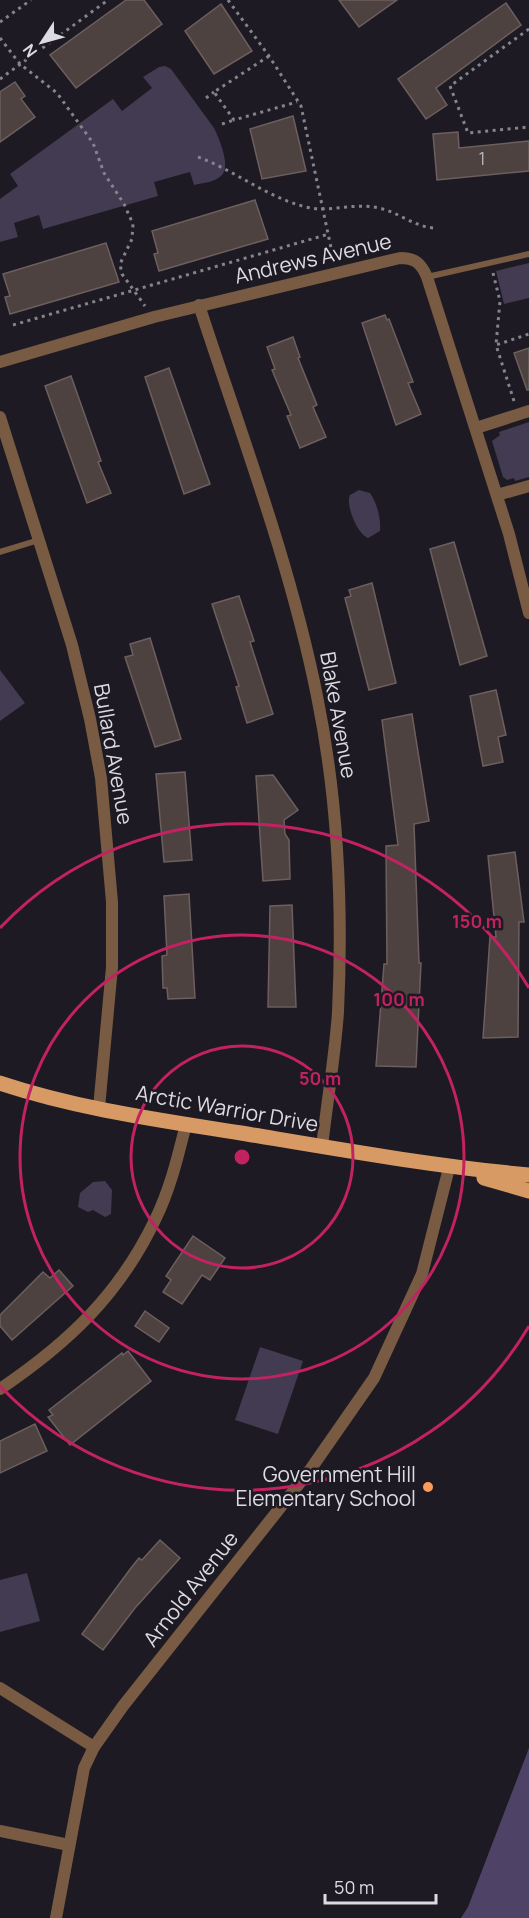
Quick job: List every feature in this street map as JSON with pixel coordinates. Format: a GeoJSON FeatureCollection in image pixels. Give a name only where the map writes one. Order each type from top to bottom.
{"type":"FeatureCollection","features":[{"type":"Feature","properties":{"kind":"main road","name":"Arctic Warrior Drive"},"geometry":{"type":"LineString","coordinates":[[0,1083],[33,1094],[186,1124],[449,1167],[529,1175]]}},
{"type":"Feature","properties":{"kind":"main road","name":"Arctic Warrior Drive"},"geometry":{"type":"LineString","coordinates":[[449,1167],[529,1191]]}},
{"type":"Feature","properties":{"kind":"street","name":"Andrews Avenue"},"geometry":{"type":"LineString","coordinates":[[0,362],[199,305],[336,272],[400,258],[412,258],[422,265],[427,277],[497,495],[529,613]]}},
{"type":"Feature","properties":{"kind":"street","name":"Blake Avenue"},"geometry":{"type":"LineString","coordinates":[[199,305],[291,586],[313,676],[326,750],[336,846],[340,929],[338,1013],[322,1147]]}},
{"type":"Feature","properties":{"kind":"street"},"geometry":{"type":"LineString","coordinates":[[476,428],[529,411]]}},
{"type":"Feature","properties":{"kind":"street","name":"Bullard Avenue"},"geometry":{"type":"LineString","coordinates":[[0,417],[72,645],[90,719],[108,844],[112,967],[99,1108]]}},
{"type":"Feature","properties":{"kind":"street"},"geometry":{"type":"LineString","coordinates":[[497,495],[529,486]]}},
{"type":"Feature","properties":{"kind":"street"},"geometry":{"type":"LineString","coordinates":[[0,1389],[45,1359],[90,1316],[125,1273],[156,1219],[172,1176],[186,1124]]}},
{"type":"Feature","properties":{"kind":"street","name":"Arnold Avenue"},"geometry":{"type":"LineString","coordinates":[[56,1918],[84,1768],[94,1747],[123,1706],[310,1470],[374,1378],[422,1274],[449,1167]]}},
{"type":"Feature","properties":{"kind":"street"},"geometry":{"type":"LineString","coordinates":[[0,1688],[94,1747]]}},
{"type":"Feature","properties":{"kind":"street"},"geometry":{"type":"LineString","coordinates":[[0,1832],[69,1845]]}},
{"type":"Feature","properties":{"kind":"lane"},"geometry":{"type":"LineString","coordinates":[[427,277],[529,254]]}},
{"type":"Feature","properties":{"kind":"lane"},"geometry":{"type":"LineString","coordinates":[[0,552],[39,540]]}},
{"type":"Feature","properties":{"kind":"path"},"geometry":{"type":"LineString","coordinates":[[0,22],[31,0]]}},
{"type":"Feature","properties":{"kind":"path"},"geometry":{"type":"LineString","coordinates":[[0,79],[108,0]]}},
{"type":"Feature","properties":{"kind":"path"},"geometry":{"type":"LineString","coordinates":[[228,0],[269,56],[297,102],[324,209],[336,272]]}},
{"type":"Feature","properties":{"kind":"path"},"geometry":{"type":"LineString","coordinates":[[529,29],[450,86],[468,133],[529,127]]}},
{"type":"Feature","properties":{"kind":"path"},"geometry":{"type":"LineString","coordinates":[[0,38],[20,64],[50,86],[93,143],[110,185],[124,204],[134,231],[120,264],[122,274],[154,317]]}},
{"type":"Feature","properties":{"kind":"path"},"geometry":{"type":"LineString","coordinates":[[206,98],[269,56]]}},
{"type":"Feature","properties":{"kind":"path"},"geometry":{"type":"LineString","coordinates":[[214,92],[234,120]]}},
{"type":"Feature","properties":{"kind":"path"},"geometry":{"type":"LineString","coordinates":[[222,124],[297,102]]}},
{"type":"Feature","properties":{"kind":"path"},"geometry":{"type":"LineString","coordinates":[[198,157],[278,198],[306,207],[324,209],[366,205],[396,212],[426,227],[434,228]]}},
{"type":"Feature","properties":{"kind":"path"},"geometry":{"type":"LineString","coordinates":[[13,325],[329,234]]}},
{"type":"Feature","properties":{"kind":"path"},"geometry":{"type":"LineString","coordinates":[[490,263],[500,301],[496,345],[516,405]]}},
{"type":"Feature","properties":{"kind":"path"},"geometry":{"type":"LineString","coordinates":[[496,345],[529,334]]}},
{"type":"Feature","properties":{"kind":"shaded area"},"geometry":{"type":"Polygon","coordinates":[[[165,66],[171,69],[214,128],[225,159],[222,175],[213,181],[194,185],[190,172],[154,182],[158,196],[43,229],[39,215],[14,223],[18,237],[0,242],[0,199],[18,186],[10,174],[113,99],[122,111],[152,88],[143,77],[165,66]]]}},
{"type":"Feature","properties":{"kind":"shaded area"},"geometry":{"type":"Polygon","coordinates":[[[529,263],[529,298],[504,304],[496,271],[529,263]]]}},
{"type":"Feature","properties":{"kind":"shaded area"},"geometry":{"type":"Polygon","coordinates":[[[529,422],[529,477],[515,481],[514,478],[507,480],[503,477],[492,441],[500,435],[499,432],[529,422]]]}},
{"type":"Feature","properties":{"kind":"shaded area"},"geometry":{"type":"Polygon","coordinates":[[[359,490],[370,493],[379,516],[380,531],[368,538],[357,526],[349,506],[350,495],[359,490]]]}},
{"type":"Feature","properties":{"kind":"shaded area"},"geometry":{"type":"Polygon","coordinates":[[[0,670],[25,703],[0,721],[0,670]]]}},
{"type":"Feature","properties":{"kind":"shaded area"},"geometry":{"type":"Polygon","coordinates":[[[105,1181],[112,1190],[111,1214],[105,1217],[93,1210],[88,1212],[78,1207],[80,1193],[93,1182],[105,1181]]]}},
{"type":"Feature","properties":{"kind":"shaded area"},"geometry":{"type":"Polygon","coordinates":[[[260,1347],[303,1361],[278,1434],[235,1420],[260,1347]]]}},
{"type":"Feature","properties":{"kind":"shaded area"},"geometry":{"type":"Polygon","coordinates":[[[27,1573],[40,1621],[0,1632],[0,1580],[27,1573]]]}},
{"type":"Feature","properties":{"kind":"shaded area"},"geometry":{"type":"Polygon","coordinates":[[[529,1748],[529,1918],[461,1918],[468,1907],[529,1748]]]}},
{"type":"Feature","properties":{"kind":"building"},"geometry":{"type":"Polygon","coordinates":[[[126,0],[144,0],[162,24],[76,88],[50,55],[126,0]]]}},
{"type":"Feature","properties":{"kind":"building"},"geometry":{"type":"Polygon","coordinates":[[[339,0],[397,0],[359,27],[339,0]]]}},
{"type":"Feature","properties":{"kind":"building"},"geometry":{"type":"Polygon","coordinates":[[[506,3],[521,25],[436,88],[447,105],[426,119],[398,79],[506,3]]]}},
{"type":"Feature","properties":{"kind":"building"},"geometry":{"type":"Polygon","coordinates":[[[221,4],[252,51],[214,74],[185,31],[221,4]]]}},
{"type":"Feature","properties":{"kind":"building"},"geometry":{"type":"Polygon","coordinates":[[[15,82],[25,96],[21,99],[35,117],[0,142],[0,92],[15,82]]]}},
{"type":"Feature","properties":{"kind":"building"},"geometry":{"type":"Polygon","coordinates":[[[293,116],[306,171],[262,179],[250,129],[293,116]]]}},
{"type":"Feature","properties":{"kind":"building"},"geometry":{"type":"Polygon","coordinates":[[[458,132],[459,148],[529,141],[529,171],[437,180],[433,134],[458,132]]]}},
{"type":"Feature","properties":{"kind":"building"},"geometry":{"type":"Polygon","coordinates":[[[255,200],[268,239],[159,271],[154,254],[158,253],[152,231],[255,200]]]}},
{"type":"Feature","properties":{"kind":"building"},"geometry":{"type":"Polygon","coordinates":[[[106,243],[119,282],[10,314],[5,297],[10,296],[3,274],[106,243]]]}},
{"type":"Feature","properties":{"kind":"building"},"geometry":{"type":"Polygon","coordinates":[[[385,315],[387,320],[389,319],[413,382],[408,383],[421,414],[396,425],[362,323],[385,315]]]}},
{"type":"Feature","properties":{"kind":"building"},"geometry":{"type":"Polygon","coordinates":[[[293,337],[300,357],[298,358],[317,405],[313,407],[326,437],[300,448],[287,416],[291,415],[272,370],[275,369],[267,347],[293,337]]]}},
{"type":"Feature","properties":{"kind":"building"},"geometry":{"type":"Polygon","coordinates":[[[529,348],[529,390],[527,390],[514,353],[529,348]]]}},
{"type":"Feature","properties":{"kind":"building"},"geometry":{"type":"Polygon","coordinates":[[[169,368],[210,484],[184,494],[145,377],[169,368]]]}},
{"type":"Feature","properties":{"kind":"building"},"geometry":{"type":"Polygon","coordinates":[[[71,376],[101,461],[98,462],[111,493],[87,503],[45,386],[71,376]]]}},
{"type":"Feature","properties":{"kind":"building"},"geometry":{"type":"Polygon","coordinates":[[[454,542],[487,656],[460,665],[430,549],[454,542]]]}},
{"type":"Feature","properties":{"kind":"building"},"geometry":{"type":"Polygon","coordinates":[[[372,583],[396,683],[369,690],[345,598],[351,596],[349,590],[372,583]]]}},
{"type":"Feature","properties":{"kind":"building"},"geometry":{"type":"Polygon","coordinates":[[[239,596],[254,641],[250,642],[273,714],[247,723],[236,687],[239,686],[212,604],[239,596]]]}},
{"type":"Feature","properties":{"kind":"building"},"geometry":{"type":"Polygon","coordinates":[[[150,638],[181,739],[155,747],[125,657],[133,655],[130,644],[150,638]]]}},
{"type":"Feature","properties":{"kind":"building"},"geometry":{"type":"Polygon","coordinates":[[[496,690],[506,735],[498,737],[503,762],[483,766],[470,696],[496,690]]]}},
{"type":"Feature","properties":{"kind":"building"},"geometry":{"type":"Polygon","coordinates":[[[412,714],[429,821],[414,824],[419,963],[421,963],[416,1067],[376,1066],[384,964],[387,964],[386,846],[398,845],[382,720],[412,714]]]}},
{"type":"Feature","properties":{"kind":"building"},"geometry":{"type":"Polygon","coordinates":[[[185,772],[192,860],[164,862],[156,774],[185,772]]]}},
{"type":"Feature","properties":{"kind":"building"},"geometry":{"type":"Polygon","coordinates":[[[273,775],[298,810],[284,820],[285,834],[289,840],[290,879],[263,881],[256,776],[273,775]]]}},
{"type":"Feature","properties":{"kind":"building"},"geometry":{"type":"Polygon","coordinates":[[[515,852],[524,922],[519,922],[518,1037],[483,1038],[490,937],[496,937],[488,856],[515,852]]]}},
{"type":"Feature","properties":{"kind":"building"},"geometry":{"type":"Polygon","coordinates":[[[189,894],[195,998],[168,999],[167,988],[163,988],[162,956],[167,955],[164,896],[189,894]]]}},
{"type":"Feature","properties":{"kind":"building"},"geometry":{"type":"Polygon","coordinates":[[[292,905],[296,1007],[268,1007],[270,906],[292,905]]]}},
{"type":"Feature","properties":{"kind":"building"},"geometry":{"type":"Polygon","coordinates":[[[193,1236],[225,1258],[210,1280],[202,1275],[182,1304],[163,1292],[171,1280],[166,1276],[193,1236]]]}},
{"type":"Feature","properties":{"kind":"building"},"geometry":{"type":"Polygon","coordinates":[[[59,1270],[73,1286],[12,1340],[0,1326],[0,1315],[43,1272],[50,1278],[59,1270]]]}},
{"type":"Feature","properties":{"kind":"building"},"geometry":{"type":"Polygon","coordinates":[[[145,1311],[169,1328],[159,1342],[135,1326],[145,1311]]]}},
{"type":"Feature","properties":{"kind":"building"},"geometry":{"type":"Polygon","coordinates":[[[128,1351],[151,1381],[70,1445],[48,1417],[53,1415],[49,1410],[122,1353],[123,1355],[128,1351]]]}},
{"type":"Feature","properties":{"kind":"building"},"geometry":{"type":"Polygon","coordinates":[[[35,1424],[47,1451],[0,1473],[0,1441],[35,1424]]]}},
{"type":"Feature","properties":{"kind":"building"},"geometry":{"type":"Polygon","coordinates":[[[160,1540],[180,1558],[135,1608],[103,1650],[82,1634],[139,1558],[142,1560],[160,1540]]]}},
{"type":"Feature","properties":{"kind":"place","name":"Government Hill Elementary School"},"geometry":{"type":"Point","coordinates":[428,1487]}}]}
